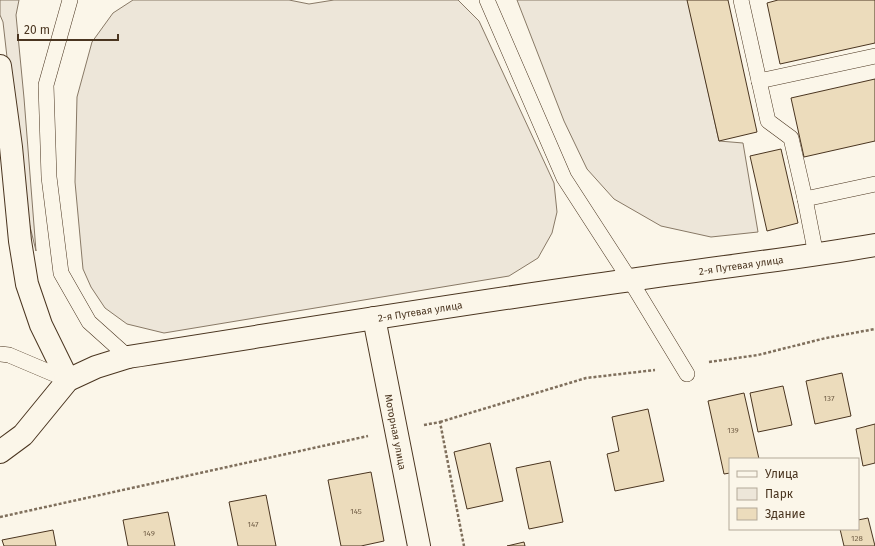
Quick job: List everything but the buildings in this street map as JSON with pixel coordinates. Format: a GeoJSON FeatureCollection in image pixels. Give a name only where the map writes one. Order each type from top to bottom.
{"type":"FeatureCollection","features":[{"type":"Feature","properties":{"kind":"street"},"geometry":{"type":"LineString","coordinates":[[0,66],[11,148],[20,241],[28,284],[41,325],[68,380]]}},
{"type":"Feature","properties":{"kind":"street","name":"2-я Путевая улица"},"geometry":{"type":"LineString","coordinates":[[0,452],[23,435],[68,380],[96,367],[128,357],[374,318],[630,280],[816,255],[875,245]]}},
{"type":"Feature","properties":{"kind":"street","name":"Моторная улица"},"geometry":{"type":"LineString","coordinates":[[374,318],[419,546]]}},
{"type":"Feature","properties":{"kind":"lane"},"geometry":{"type":"LineString","coordinates":[[70,0],[46,84],[48,177],[61,272],[89,322],[128,357]]}},
{"type":"Feature","properties":{"kind":"lane"},"geometry":{"type":"LineString","coordinates":[[487,0],[564,178],[630,280],[687,374]]}},
{"type":"Feature","properties":{"kind":"lane"},"geometry":{"type":"LineString","coordinates":[[741,0],[768,121],[791,138],[816,255]]}},
{"type":"Feature","properties":{"kind":"lane"},"geometry":{"type":"LineString","coordinates":[[759,81],[875,56]]}},
{"type":"Feature","properties":{"kind":"lane"},"geometry":{"type":"LineString","coordinates":[[805,199],[875,184]]}},
{"type":"Feature","properties":{"kind":"lane"},"geometry":{"type":"LineString","coordinates":[[0,354],[10,355],[68,380]]}},
{"type":"Feature","properties":{"kind":"path"},"geometry":{"type":"LineString","coordinates":[[0,517],[396,430],[440,422],[464,546]]}},
{"type":"Feature","properties":{"kind":"green space"},"geometry":{"type":"Polygon","coordinates":[[[0,0],[19,0],[16,15],[36,251],[23,198],[3,22],[0,15],[0,0]]]}},
{"type":"Feature","properties":{"kind":"green space"},"geometry":{"type":"Polygon","coordinates":[[[133,0],[289,0],[309,4],[334,0],[458,0],[479,21],[554,183],[557,212],[552,233],[538,258],[509,276],[164,333],[127,324],[105,308],[91,287],[83,269],[75,182],[77,97],[92,42],[113,13],[133,0]]]}},
{"type":"Feature","properties":{"kind":"green space"},"geometry":{"type":"Polygon","coordinates":[[[517,0],[688,0],[719,141],[743,143],[758,232],[711,237],[661,226],[614,199],[587,169],[564,121],[517,0]]]}}]}
